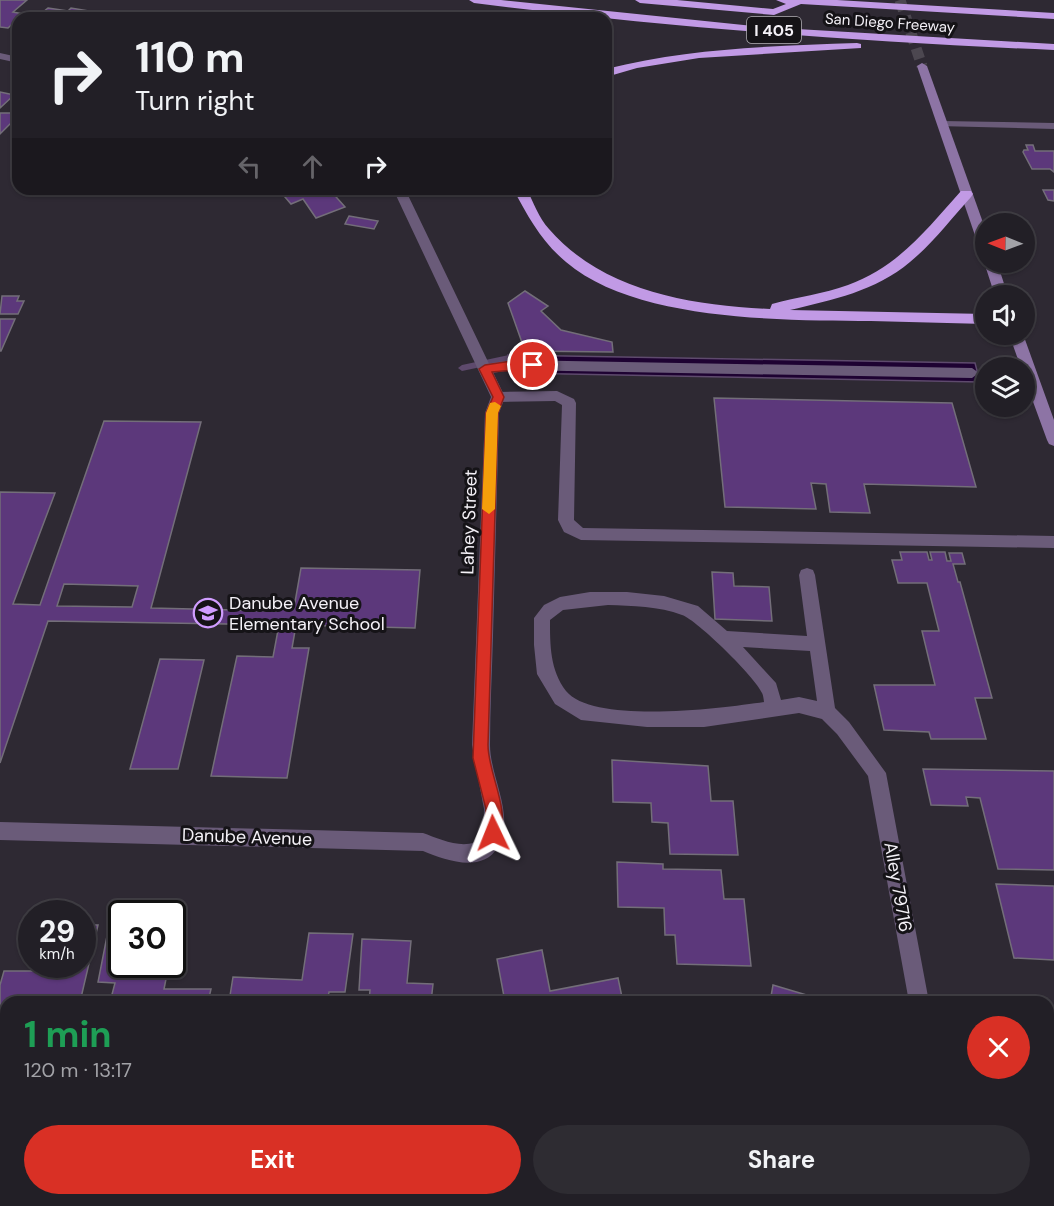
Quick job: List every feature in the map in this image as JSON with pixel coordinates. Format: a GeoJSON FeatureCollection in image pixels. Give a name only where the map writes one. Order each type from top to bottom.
{"type":"FeatureCollection","features":[{"type":"Feature","properties":{"kind":"highway","name":"San Diego Freeway"},"geometry":{"type":"LineString","coordinates":[[474,0],[587,12]]}},
{"type":"Feature","properties":{"kind":"highway"},"geometry":{"type":"LineString","coordinates":[[564,0],[641,9],[793,20]]}},
{"type":"Feature","properties":{"kind":"highway"},"geometry":{"type":"LineString","coordinates":[[640,0],[774,12],[801,2]]}},
{"type":"Feature","properties":{"kind":"highway","name":"San Diego Freeway"},"geometry":{"type":"LineString","coordinates":[[781,0],[1054,16]]}},
{"type":"Feature","properties":{"kind":"highway","name":"San Diego Freeway"},"geometry":{"type":"LineString","coordinates":[[612,15],[868,37],[956,36],[1054,47]]}},
{"type":"Feature","properties":{"kind":"highway"},"geometry":{"type":"LineString","coordinates":[[828,22],[956,36]]}},
{"type":"Feature","properties":{"kind":"highway"},"geometry":{"type":"LineString","coordinates":[[612,72],[682,57],[740,51],[956,36],[1054,35]]}},
{"type":"Feature","properties":{"kind":"highway"},"geometry":{"type":"LineString","coordinates":[[754,314],[838,293],[893,269],[917,249],[966,194]]}},
{"type":"Feature","properties":{"kind":"highway"},"geometry":{"type":"LineString","coordinates":[[522,195],[539,226],[569,256],[592,272],[638,293],[660,300],[687,307],[754,314],[975,319]]}},
{"type":"Feature","properties":{"kind":"main road"},"geometry":{"type":"LineString","coordinates":[[922,66],[975,219]]}},
{"type":"Feature","properties":{"kind":"main road"},"geometry":{"type":"LineString","coordinates":[[1020,345],[1054,440]]}},
{"type":"Feature","properties":{"kind":"street"},"geometry":{"type":"LineString","coordinates":[[942,124],[1054,126]]}},
{"type":"Feature","properties":{"kind":"street"},"geometry":{"type":"LineString","coordinates":[[402,195],[498,397],[557,396],[569,403],[567,520],[570,528],[581,534],[1054,543]]}},
{"type":"Feature","properties":{"kind":"street"},"geometry":{"type":"LineString","coordinates":[[485,369],[512,365],[972,373]]}},
{"type":"Feature","properties":{"kind":"street","name":"Lahey Street"},"geometry":{"type":"LineString","coordinates":[[489,846],[493,833],[493,809],[481,758],[481,745],[492,413],[498,397]]}},
{"type":"Feature","properties":{"kind":"street"},"geometry":{"type":"LineString","coordinates":[[773,707],[771,690],[722,638],[694,612],[673,603],[633,599],[579,601],[560,604],[549,610],[542,618],[542,645],[546,674],[561,698],[587,714],[647,720],[704,718],[799,705],[827,712],[807,575]]}},
{"type":"Feature","properties":{"kind":"street"},"geometry":{"type":"LineString","coordinates":[[722,638],[818,644]]}},
{"type":"Feature","properties":{"kind":"street","name":"Alley 79716"},"geometry":{"type":"LineString","coordinates":[[827,712],[843,728],[877,773],[918,996]]}},
{"type":"Feature","properties":{"kind":"street","name":"Danube Avenue"},"geometry":{"type":"LineString","coordinates":[[0,831],[423,842],[452,853],[465,855],[477,854],[489,846]]}},
{"type":"Feature","properties":{"kind":"shaded area"},"geometry":{"type":"Polygon","coordinates":[[[508,355],[975,363],[975,382],[514,373],[508,355]]]}},
{"type":"Feature","properties":{"kind":"building"},"geometry":{"type":"Polygon","coordinates":[[[0,0],[27,0],[12,12],[12,24],[8,28],[0,27],[0,0]]]}},
{"type":"Feature","properties":{"kind":"building"},"geometry":{"type":"Polygon","coordinates":[[[48,8],[68,11],[71,8],[95,12],[43,12],[48,8]]]}},
{"type":"Feature","properties":{"kind":"building"},"geometry":{"type":"Polygon","coordinates":[[[0,92],[12,95],[12,97],[0,108],[0,92]]]}},
{"type":"Feature","properties":{"kind":"building"},"geometry":{"type":"Polygon","coordinates":[[[0,113],[12,113],[12,122],[0,134],[0,113]]]}},
{"type":"Feature","properties":{"kind":"building"},"geometry":{"type":"Polygon","coordinates":[[[1026,145],[1033,145],[1035,151],[1054,151],[1054,172],[1050,169],[1032,169],[1023,152],[1028,150],[1026,145]]]}},
{"type":"Feature","properties":{"kind":"building"},"geometry":{"type":"Polygon","coordinates":[[[1043,190],[1054,190],[1054,201],[1048,200],[1043,190]]]}},
{"type":"Feature","properties":{"kind":"building"},"geometry":{"type":"Polygon","coordinates":[[[283,195],[334,195],[345,207],[316,218],[303,199],[291,204],[283,195]]]}},
{"type":"Feature","properties":{"kind":"building"},"geometry":{"type":"Polygon","coordinates":[[[349,216],[378,221],[374,229],[345,224],[349,216]]]}},
{"type":"Feature","properties":{"kind":"building"},"geometry":{"type":"Polygon","coordinates":[[[525,291],[548,306],[541,311],[561,330],[612,342],[613,352],[525,351],[508,303],[525,291]]]}},
{"type":"Feature","properties":{"kind":"building"},"geometry":{"type":"Polygon","coordinates":[[[2,296],[19,296],[17,301],[24,301],[18,314],[0,314],[2,296]]]}},
{"type":"Feature","properties":{"kind":"building"},"geometry":{"type":"Polygon","coordinates":[[[0,319],[15,319],[1,351],[0,351],[0,319]]]}},
{"type":"Feature","properties":{"kind":"building"},"geometry":{"type":"Polygon","coordinates":[[[714,398],[952,403],[976,487],[864,484],[870,513],[830,512],[826,484],[811,483],[816,509],[725,507],[714,398]]]}},
{"type":"Feature","properties":{"kind":"building"},"geometry":{"type":"Polygon","coordinates":[[[104,421],[201,422],[151,608],[276,611],[276,607],[294,608],[301,568],[420,570],[415,628],[296,625],[292,648],[309,648],[287,778],[211,776],[237,656],[273,657],[279,625],[48,621],[0,763],[0,492],[55,493],[13,604],[40,605],[104,421]],[[64,584],[57,606],[132,607],[138,586],[64,584]]]}},
{"type":"Feature","properties":{"kind":"building"},"geometry":{"type":"Polygon","coordinates":[[[900,552],[927,552],[929,560],[932,560],[930,552],[945,552],[947,561],[951,561],[949,553],[962,553],[965,564],[953,564],[992,698],[975,698],[986,739],[931,739],[929,732],[884,730],[874,685],[935,685],[922,631],[939,631],[927,583],[898,583],[892,560],[902,560],[900,552]]]}},
{"type":"Feature","properties":{"kind":"building"},"geometry":{"type":"Polygon","coordinates":[[[712,572],[733,573],[734,586],[769,587],[772,621],[715,619],[712,572]]]}},
{"type":"Feature","properties":{"kind":"building"},"geometry":{"type":"Polygon","coordinates":[[[160,659],[204,660],[178,769],[130,769],[160,659]]]}},
{"type":"Feature","properties":{"kind":"building"},"geometry":{"type":"Polygon","coordinates":[[[612,760],[708,766],[711,801],[733,801],[738,855],[670,854],[668,823],[652,822],[651,803],[613,802],[612,760]]]}},
{"type":"Feature","properties":{"kind":"building"},"geometry":{"type":"Polygon","coordinates":[[[923,769],[1054,771],[1054,870],[998,869],[980,798],[966,797],[968,806],[931,805],[923,769]]]}},
{"type":"Feature","properties":{"kind":"building"},"geometry":{"type":"Polygon","coordinates":[[[617,862],[663,864],[663,869],[721,870],[724,899],[744,899],[751,966],[677,964],[675,935],[665,935],[664,908],[618,907],[617,862]]]}},
{"type":"Feature","properties":{"kind":"building"},"geometry":{"type":"Polygon","coordinates":[[[996,884],[1054,886],[1054,960],[1014,958],[996,884]]]}},
{"type":"Feature","properties":{"kind":"building"},"geometry":{"type":"Polygon","coordinates":[[[108,931],[108,978],[166,978],[164,989],[211,989],[209,996],[112,996],[115,983],[98,982],[108,931]]]}},
{"type":"Feature","properties":{"kind":"building"},"geometry":{"type":"Polygon","coordinates":[[[309,933],[353,934],[345,992],[329,992],[328,996],[230,996],[233,977],[302,980],[309,933]]]}},
{"type":"Feature","properties":{"kind":"building"},"geometry":{"type":"Polygon","coordinates":[[[362,939],[411,941],[407,983],[433,984],[432,996],[370,996],[370,990],[359,990],[362,939]]]}},
{"type":"Feature","properties":{"kind":"building"},"geometry":{"type":"Polygon","coordinates":[[[542,950],[550,991],[618,978],[622,996],[504,996],[497,959],[542,950]]]}},
{"type":"Feature","properties":{"kind":"building"},"geometry":{"type":"Polygon","coordinates":[[[4,971],[18,971],[18,978],[86,978],[81,996],[0,996],[4,971]]]}},
{"type":"Feature","properties":{"kind":"building"},"geometry":{"type":"Polygon","coordinates":[[[773,985],[810,996],[771,996],[773,985]]]}},
{"type":"Feature","properties":{"kind":"waterway"},"geometry":{"type":"LineString","coordinates":[[462,368],[509,358],[523,361]]}},
{"type":"Feature","properties":{"kind":"tunnel"},"geometry":{"type":"LineString","coordinates":[[900,0],[922,66]]}},
{"type":"Feature","properties":{"kind":"slow traffic"},"geometry":{"type":"LineString","coordinates":[[489,509],[492,413],[495,406]]}},
{"type":"Feature","properties":{"kind":"place","name":"Danube Avenue Elementary School"},"geometry":{"type":"Point","coordinates":[208,613]}},
{"type":"Feature","properties":{"kind":"route"},"geometry":{"type":"LineString","coordinates":[[493,833],[493,809],[481,758],[481,745],[492,413],[498,397],[485,369],[533,365]]}}]}
